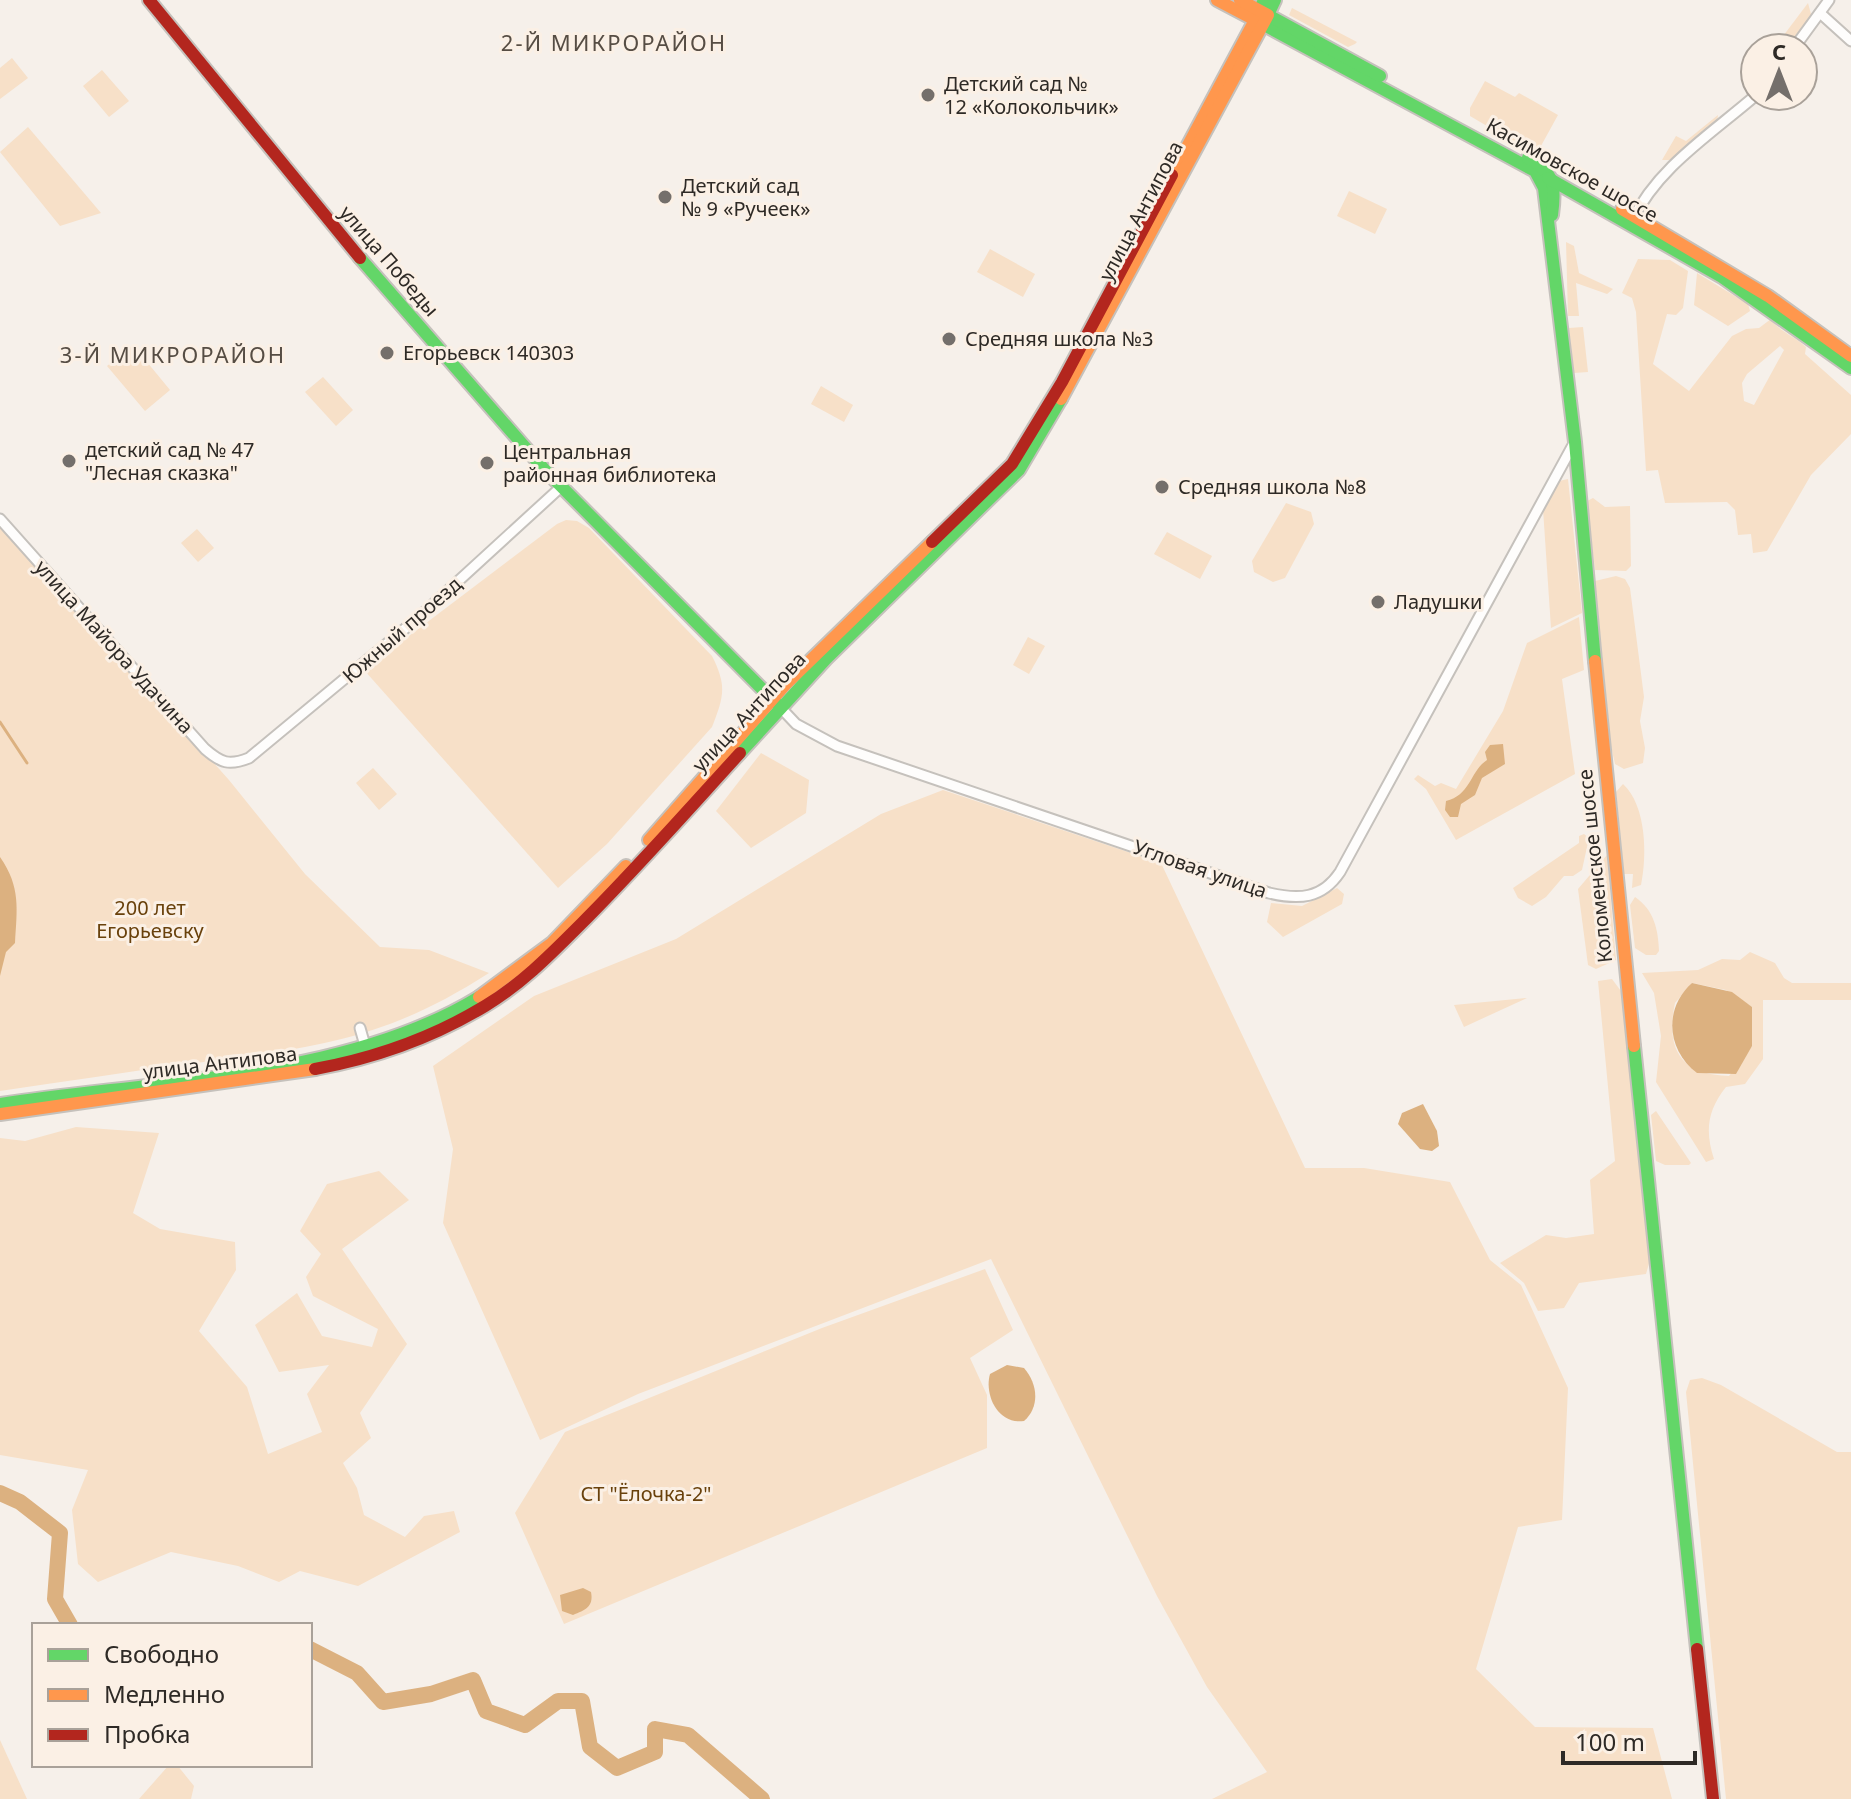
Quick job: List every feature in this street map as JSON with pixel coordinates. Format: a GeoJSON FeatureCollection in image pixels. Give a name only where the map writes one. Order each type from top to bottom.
{"type":"FeatureCollection","features":[{"type":"Feature","properties":{"kind":"main road","name":"улица Победы"},"geometry":{"type":"LineString","coordinates":[[149,0],[387,291],[561,487],[776,703]]}},
{"type":"Feature","properties":{"kind":"main road"},"geometry":{"type":"LineString","coordinates":[[1217,0],[1262,14]]}},
{"type":"Feature","properties":{"kind":"main road"},"geometry":{"type":"LineString","coordinates":[[1240,0],[1262,14]]}},
{"type":"Feature","properties":{"kind":"main road","name":"улица Антипова"},"geometry":{"type":"LineString","coordinates":[[0,1104],[275,1068],[366,1049],[448,1015],[504,982],[535,958],[625,868],[776,703],[1022,467],[1076,374],[1262,14],[1275,0]]}},
{"type":"Feature","properties":{"kind":"main road","name":"Касимовское шоссе"},"geometry":{"type":"LineString","coordinates":[[1262,14],[1457,124],[1540,169],[1577,185],[1722,277],[1851,368]]}},
{"type":"Feature","properties":{"kind":"main road","name":"Касимовское шоссе"},"geometry":{"type":"LineString","coordinates":[[1540,169],[1555,182],[1587,200],[1632,220],[1768,296],[1851,356]]}},
{"type":"Feature","properties":{"kind":"main road","name":"Коломенское шоссе"},"geometry":{"type":"LineString","coordinates":[[1540,169],[1550,205],[1625,969],[1713,1799]]}},
{"type":"Feature","properties":{"kind":"main road"},"geometry":{"type":"LineString","coordinates":[[1577,185],[1555,182],[1548,187],[1550,205],[1566,196],[1587,200]]}},
{"type":"Feature","properties":{"kind":"main road","name":"улица Антипова"},"geometry":{"type":"LineString","coordinates":[[0,1114],[318,1070],[394,1050],[447,1027],[505,993],[561,946],[776,703]]}},
{"type":"Feature","properties":{"kind":"street"},"geometry":{"type":"LineString","coordinates":[[1806,32],[1829,0]]}},
{"type":"Feature","properties":{"kind":"street"},"geometry":{"type":"LineString","coordinates":[[1820,13],[1850,40]]}},
{"type":"Feature","properties":{"kind":"street"},"geometry":{"type":"LineString","coordinates":[[1632,220],[1640,202],[1666,171],[1739,109]]}},
{"type":"Feature","properties":{"kind":"street","name":"Угловая улица"},"geometry":{"type":"LineString","coordinates":[[776,703],[796,724],[837,746],[1269,893],[1314,896],[1330,887],[1344,866],[1575,442]]}},
{"type":"Feature","properties":{"kind":"street","name":"Южный проезд"},"geometry":{"type":"LineString","coordinates":[[235,764],[249,758],[408,627],[561,487]]}},
{"type":"Feature","properties":{"kind":"street","name":"улица Майора Удачина"},"geometry":{"type":"LineString","coordinates":[[0,519],[205,749],[217,760],[235,764]]}},
{"type":"Feature","properties":{"kind":"street"},"geometry":{"type":"LineString","coordinates":[[360,1028],[366,1049]]}},
{"type":"Feature","properties":{"kind":"green space"},"geometry":{"type":"Polygon","coordinates":[[[1808,3],[1812,18],[1801,32],[1786,32],[1808,3]]]}},
{"type":"Feature","properties":{"kind":"green space"},"geometry":{"type":"Polygon","coordinates":[[[1292,8],[1357,42],[1348,47],[1289,15],[1292,8]]]}},
{"type":"Feature","properties":{"kind":"green space"},"geometry":{"type":"Polygon","coordinates":[[[12,58],[28,78],[0,99],[0,68],[12,58]]]}},
{"type":"Feature","properties":{"kind":"green space"},"geometry":{"type":"Polygon","coordinates":[[[102,70],[129,101],[109,117],[83,86],[102,70]]]}},
{"type":"Feature","properties":{"kind":"green space"},"geometry":{"type":"Polygon","coordinates":[[[1485,81],[1515,97],[1519,93],[1558,115],[1536,155],[1470,116],[1470,108],[1485,81]]]}},
{"type":"Feature","properties":{"kind":"green space"},"geometry":{"type":"Polygon","coordinates":[[[1718,115],[1717,123],[1671,160],[1662,160],[1676,136],[1686,141],[1718,115]]]}},
{"type":"Feature","properties":{"kind":"green space"},"geometry":{"type":"Polygon","coordinates":[[[28,127],[101,213],[60,226],[0,152],[28,127]]]}},
{"type":"Feature","properties":{"kind":"green space"},"geometry":{"type":"Polygon","coordinates":[[[1349,191],[1387,209],[1375,234],[1337,216],[1349,191]]]}},
{"type":"Feature","properties":{"kind":"green space"},"geometry":{"type":"Polygon","coordinates":[[[1566,242],[1574,246],[1579,273],[1613,289],[1607,294],[1576,283],[1579,316],[1568,316],[1566,242]]]}},
{"type":"Feature","properties":{"kind":"green space"},"geometry":{"type":"Polygon","coordinates":[[[990,249],[1035,274],[1023,297],[977,272],[990,249]]]}},
{"type":"Feature","properties":{"kind":"green space"},"geometry":{"type":"Polygon","coordinates":[[[1638,259],[1670,260],[1688,271],[1683,308],[1676,315],[1667,314],[1653,364],[1689,391],[1732,336],[1746,329],[1759,328],[1771,319],[1806,347],[1805,354],[1851,395],[1851,434],[1811,475],[1767,551],[1753,553],[1751,534],[1738,535],[1735,510],[1727,502],[1665,503],[1658,470],[1646,471],[1636,312],[1632,298],[1622,293],[1638,259]],[[1780,346],[1747,374],[1742,383],[1744,401],[1754,405],[1784,350],[1780,346]]]}},
{"type":"Feature","properties":{"kind":"green space"},"geometry":{"type":"Polygon","coordinates":[[[1697,273],[1748,304],[1750,311],[1728,326],[1694,305],[1697,273]]]}},
{"type":"Feature","properties":{"kind":"green space"},"geometry":{"type":"Polygon","coordinates":[[[1583,327],[1588,372],[1574,373],[1569,328],[1583,327]]]}},
{"type":"Feature","properties":{"kind":"green space"},"geometry":{"type":"Polygon","coordinates":[[[133,345],[170,390],[145,411],[107,366],[133,345]]]}},
{"type":"Feature","properties":{"kind":"green space"},"geometry":{"type":"Polygon","coordinates":[[[323,377],[353,410],[336,426],[305,392],[323,377]]]}},
{"type":"Feature","properties":{"kind":"green space"},"geometry":{"type":"Polygon","coordinates":[[[821,386],[853,405],[844,422],[811,404],[821,386]]]}},
{"type":"Feature","properties":{"kind":"green space"},"geometry":{"type":"Polygon","coordinates":[[[1568,479],[1582,613],[1551,628],[1543,509],[1559,481],[1568,479]]]}},
{"type":"Feature","properties":{"kind":"green space"},"geometry":{"type":"Polygon","coordinates":[[[1593,498],[1605,507],[1630,506],[1631,566],[1626,571],[1595,570],[1587,501],[1593,498]]]}},
{"type":"Feature","properties":{"kind":"green space"},"geometry":{"type":"Polygon","coordinates":[[[1286,503],[1311,512],[1314,524],[1285,578],[1273,582],[1254,572],[1252,561],[1286,503]]]}},
{"type":"Feature","properties":{"kind":"green space"},"geometry":{"type":"Polygon","coordinates":[[[566,520],[577,521],[589,528],[712,656],[720,675],[722,691],[712,727],[607,844],[558,888],[364,670],[566,520]]]}},
{"type":"Feature","properties":{"kind":"green space","name":"200 лет Егорьевску"},"geometry":{"type":"Polygon","coordinates":[[[0,523],[229,780],[305,874],[380,947],[429,950],[489,973],[414,1014],[344,1038],[271,1053],[0,1091],[0,523]]]}},
{"type":"Feature","properties":{"kind":"green space"},"geometry":{"type":"Polygon","coordinates":[[[197,529],[214,548],[198,562],[181,543],[197,529]]]}},
{"type":"Feature","properties":{"kind":"green space"},"geometry":{"type":"Polygon","coordinates":[[[1167,532],[1212,556],[1200,579],[1154,554],[1167,532]]]}},
{"type":"Feature","properties":{"kind":"green space"},"geometry":{"type":"Polygon","coordinates":[[[1616,576],[1625,579],[1630,588],[1644,697],[1640,721],[1645,748],[1643,763],[1624,769],[1615,764],[1611,746],[1595,581],[1616,576]]]}},
{"type":"Feature","properties":{"kind":"green space"},"geometry":{"type":"Polygon","coordinates":[[[1579,617],[1584,670],[1562,679],[1575,774],[1456,840],[1426,789],[1414,779],[1418,775],[1435,786],[1441,783],[1456,789],[1503,711],[1527,643],[1579,617]]]}},
{"type":"Feature","properties":{"kind":"green space"},"geometry":{"type":"Polygon","coordinates":[[[1028,637],[1045,646],[1029,674],[1013,665],[1028,637]]]}},
{"type":"Feature","properties":{"kind":"green space"},"geometry":{"type":"Polygon","coordinates":[[[761,753],[809,780],[806,813],[751,848],[716,811],[761,753]]]}},
{"type":"Feature","properties":{"kind":"green space"},"geometry":{"type":"Polygon","coordinates":[[[373,768],[397,794],[379,810],[356,783],[373,768]]]}},
{"type":"Feature","properties":{"kind":"green space"},"geometry":{"type":"Polygon","coordinates":[[[1623,784],[1637,805],[1643,832],[1641,885],[1632,888],[1633,874],[1624,874],[1616,792],[1623,784]]]}},
{"type":"Feature","properties":{"kind":"green space"},"geometry":{"type":"Polygon","coordinates":[[[943,790],[1161,863],[1305,1168],[1364,1168],[1450,1182],[1490,1260],[1521,1285],[1568,1388],[1562,1520],[1518,1527],[1476,1669],[1535,1727],[1653,1728],[1672,1799],[1212,1799],[1267,1772],[1207,1687],[1157,1596],[991,1259],[638,1394],[540,1440],[443,1223],[453,1149],[433,1066],[534,996],[676,939],[881,814],[943,790]]]}},
{"type":"Feature","properties":{"kind":"green space"},"geometry":{"type":"Polygon","coordinates":[[[1584,834],[1589,838],[1582,870],[1573,876],[1564,876],[1546,897],[1532,906],[1518,898],[1513,888],[1579,843],[1579,836],[1584,834]]]}},
{"type":"Feature","properties":{"kind":"green space"},"geometry":{"type":"Polygon","coordinates":[[[1607,855],[1616,960],[1596,969],[1588,965],[1578,889],[1607,855]]]}},
{"type":"Feature","properties":{"kind":"green space"},"geometry":{"type":"Polygon","coordinates":[[[1337,888],[1344,894],[1342,904],[1283,937],[1267,922],[1271,903],[1302,906],[1337,888]]]}},
{"type":"Feature","properties":{"kind":"green space"},"geometry":{"type":"Polygon","coordinates":[[[1635,897],[1647,908],[1654,921],[1659,951],[1656,955],[1646,955],[1635,948],[1630,905],[1635,897]]]}},
{"type":"Feature","properties":{"kind":"green space"},"geometry":{"type":"Polygon","coordinates":[[[1750,952],[1775,963],[1784,978],[1792,983],[1851,983],[1851,1000],[1763,1000],[1763,1059],[1745,1084],[1726,1087],[1715,1104],[1709,1130],[1714,1159],[1706,1162],[1656,1082],[1661,1036],[1654,993],[1642,973],[1698,970],[1722,959],[1740,960],[1750,952]],[[1692,983],[1675,1003],[1672,1034],[1680,1056],[1688,1065],[1699,1071],[1729,1076],[1752,1046],[1752,1007],[1726,990],[1692,983]]]}},
{"type":"Feature","properties":{"kind":"green space"},"geometry":{"type":"Polygon","coordinates":[[[1612,979],[1621,991],[1650,1260],[1646,1274],[1579,1283],[1564,1308],[1538,1311],[1524,1283],[1500,1263],[1546,1235],[1566,1238],[1594,1234],[1590,1180],[1615,1161],[1598,981],[1612,979]]]}},
{"type":"Feature","properties":{"kind":"green space"},"geometry":{"type":"Polygon","coordinates":[[[1527,998],[1464,1027],[1454,1005],[1527,998]]]}},
{"type":"Feature","properties":{"kind":"green space"},"geometry":{"type":"Polygon","coordinates":[[[1656,1111],[1691,1163],[1689,1165],[1665,1165],[1656,1161],[1651,1115],[1656,1111]]]}},
{"type":"Feature","properties":{"kind":"green space"},"geometry":{"type":"Polygon","coordinates":[[[76,1127],[159,1133],[133,1213],[160,1229],[235,1242],[236,1270],[199,1331],[247,1387],[268,1454],[322,1432],[307,1394],[329,1365],[279,1372],[255,1325],[297,1293],[322,1336],[372,1347],[378,1329],[313,1296],[306,1277],[321,1254],[300,1231],[327,1184],[379,1171],[409,1200],[342,1249],[407,1344],[360,1413],[371,1438],[343,1463],[357,1488],[364,1515],[405,1537],[424,1516],[454,1511],[460,1532],[358,1586],[300,1571],[279,1582],[238,1566],[171,1552],[98,1582],[78,1564],[72,1510],[88,1470],[0,1455],[0,1138],[25,1141],[76,1127]]]}},
{"type":"Feature","properties":{"kind":"green space","name":"СТ \"Ёлочка-2\""},"geometry":{"type":"Polygon","coordinates":[[[985,1269],[1013,1330],[970,1358],[987,1395],[987,1448],[564,1624],[515,1513],[565,1432],[822,1328],[985,1269]]]}},
{"type":"Feature","properties":{"kind":"green space"},"geometry":{"type":"Polygon","coordinates":[[[1702,1378],[1721,1385],[1837,1452],[1851,1452],[1851,1799],[1726,1799],[1686,1392],[1690,1380],[1702,1378]]]}},
{"type":"Feature","properties":{"kind":"green space"},"geometry":{"type":"Polygon","coordinates":[[[0,1740],[27,1799],[0,1799],[0,1740]]]}},
{"type":"Feature","properties":{"kind":"green space"},"geometry":{"type":"Polygon","coordinates":[[[167,1767],[179,1767],[194,1786],[191,1799],[139,1799],[167,1767]]]}},
{"type":"Feature","properties":{"kind":"shaded area"},"geometry":{"type":"Polygon","coordinates":[[[1503,744],[1505,764],[1482,778],[1475,795],[1461,804],[1458,817],[1450,817],[1445,810],[1446,801],[1461,794],[1487,760],[1485,752],[1490,745],[1503,744]]]}},
{"type":"Feature","properties":{"kind":"shaded area"},"geometry":{"type":"Polygon","coordinates":[[[0,857],[15,888],[17,909],[15,943],[6,952],[0,976],[0,857]]]}},
{"type":"Feature","properties":{"kind":"shaded area"},"geometry":{"type":"Polygon","coordinates":[[[1692,983],[1732,992],[1752,1007],[1752,1046],[1736,1074],[1697,1073],[1679,1053],[1672,1029],[1673,1017],[1676,1005],[1692,983]]]}},
{"type":"Feature","properties":{"kind":"shaded area"},"geometry":{"type":"Polygon","coordinates":[[[1423,1104],[1437,1131],[1439,1146],[1432,1151],[1420,1149],[1398,1124],[1402,1113],[1423,1104]]]}},
{"type":"Feature","properties":{"kind":"shaded area"},"geometry":{"type":"Polygon","coordinates":[[[1007,1365],[1024,1368],[1032,1381],[1035,1402],[1024,1421],[1007,1418],[991,1399],[990,1374],[1007,1365]]]}},
{"type":"Feature","properties":{"kind":"shaded area"},"geometry":{"type":"Polygon","coordinates":[[[583,1588],[591,1592],[588,1607],[573,1615],[562,1611],[560,1595],[583,1588]]]}},
{"type":"Feature","properties":{"kind":"waterway"},"geometry":{"type":"LineString","coordinates":[[0,722],[27,763]]}},
{"type":"Feature","properties":{"kind":"waterway"},"geometry":{"type":"LineString","coordinates":[[0,1493],[20,1502],[60,1533],[55,1599],[69,1623]]}},
{"type":"Feature","properties":{"kind":"waterway"},"geometry":{"type":"LineString","coordinates":[[312,1650],[357,1673],[383,1702],[431,1694],[473,1680],[486,1711],[525,1725],[558,1701],[582,1701],[590,1747],[617,1768],[655,1752],[655,1729],[688,1735],[762,1799]]}},
{"type":"Feature","properties":{"kind":"traffic: fast"},"geometry":{"type":"LineString","coordinates":[[1264,0],[1255,20],[1535,171],[1544,188],[1575,442],[1595,661]]}},
{"type":"Feature","properties":{"kind":"traffic: fast"},"geometry":{"type":"LineString","coordinates":[[1275,0],[1268,15],[1380,76]]}},
{"type":"Feature","properties":{"kind":"traffic: fast"},"geometry":{"type":"LineString","coordinates":[[1528,158],[1544,169],[1552,181],[1552,215]]}},
{"type":"Feature","properties":{"kind":"traffic: fast"},"geometry":{"type":"LineString","coordinates":[[1548,178],[1722,277],[1851,368]]}},
{"type":"Feature","properties":{"kind":"traffic: fast"},"geometry":{"type":"LineString","coordinates":[[360,258],[544,469],[778,705]]}},
{"type":"Feature","properties":{"kind":"traffic: fast"},"geometry":{"type":"LineString","coordinates":[[740,753],[826,659],[1019,470],[1061,399]]}},
{"type":"Feature","properties":{"kind":"traffic: fast"},"geometry":{"type":"LineString","coordinates":[[0,1104],[184,1081],[310,1060],[370,1045],[427,1024],[479,997]]}},
{"type":"Feature","properties":{"kind":"traffic: fast"},"geometry":{"type":"LineString","coordinates":[[1634,1046],[1697,1649]]}},
{"type":"Feature","properties":{"kind":"traffic: slow"},"geometry":{"type":"LineString","coordinates":[[1172,175],[1255,20],[1217,0]]}},
{"type":"Feature","properties":{"kind":"traffic: slow"},"geometry":{"type":"LineString","coordinates":[[1061,399],[1268,15],[1240,0]]}},
{"type":"Feature","properties":{"kind":"traffic: slow"},"geometry":{"type":"LineString","coordinates":[[1622,209],[1768,296],[1851,356]]}},
{"type":"Feature","properties":{"kind":"traffic: slow"},"geometry":{"type":"LineString","coordinates":[[649,840],[785,685],[932,542]]}},
{"type":"Feature","properties":{"kind":"traffic: slow"},"geometry":{"type":"LineString","coordinates":[[1595,661],[1634,1046]]}},
{"type":"Feature","properties":{"kind":"traffic: slow"},"geometry":{"type":"LineString","coordinates":[[479,997],[552,943],[626,866]]}},
{"type":"Feature","properties":{"kind":"traffic: slow"},"geometry":{"type":"LineString","coordinates":[[0,1114],[315,1069]]}},
{"type":"Feature","properties":{"kind":"traffic: jam"},"geometry":{"type":"LineString","coordinates":[[149,0],[360,258]]}},
{"type":"Feature","properties":{"kind":"traffic: jam"},"geometry":{"type":"LineString","coordinates":[[932,542],[1012,464],[1062,382],[1172,175]]}},
{"type":"Feature","properties":{"kind":"traffic: jam"},"geometry":{"type":"LineString","coordinates":[[315,1069],[381,1053],[424,1037],[485,1006],[512,988],[548,957],[602,902],[740,753]]}},
{"type":"Feature","properties":{"kind":"traffic: jam"},"geometry":{"type":"LineString","coordinates":[[1697,1649],[1713,1799]]}},
{"type":"Feature","properties":{"kind":"place","name":"Детский сад № 12 «Колокольчик»"},"geometry":{"type":"Point","coordinates":[928,95]}},
{"type":"Feature","properties":{"kind":"place","name":"Детский сад № 9 «Ручеек»"},"geometry":{"type":"Point","coordinates":[665,197]}},
{"type":"Feature","properties":{"kind":"place","name":"Средняя школа №3"},"geometry":{"type":"Point","coordinates":[949,339]}},
{"type":"Feature","properties":{"kind":"place","name":"Егорьевск 140303"},"geometry":{"type":"Point","coordinates":[387,353]}},
{"type":"Feature","properties":{"kind":"place","name":"детский сад № 47 \"Лесная сказка\""},"geometry":{"type":"Point","coordinates":[69,461]}},
{"type":"Feature","properties":{"kind":"place","name":"Центральная районная библиотека"},"geometry":{"type":"Point","coordinates":[487,463]}},
{"type":"Feature","properties":{"kind":"place","name":"Средняя школа №8"},"geometry":{"type":"Point","coordinates":[1162,487]}},
{"type":"Feature","properties":{"kind":"place","name":"Ладушки"},"geometry":{"type":"Point","coordinates":[1378,602]}},
{"type":"Feature","properties":{"kind":"district","name":"2-Й МИКРОРАЙОН"},"geometry":{"type":"Point","coordinates":[614,43]}},
{"type":"Feature","properties":{"kind":"district","name":"3-Й МИКРОРАЙОН"},"geometry":{"type":"Point","coordinates":[173,355]}}]}
